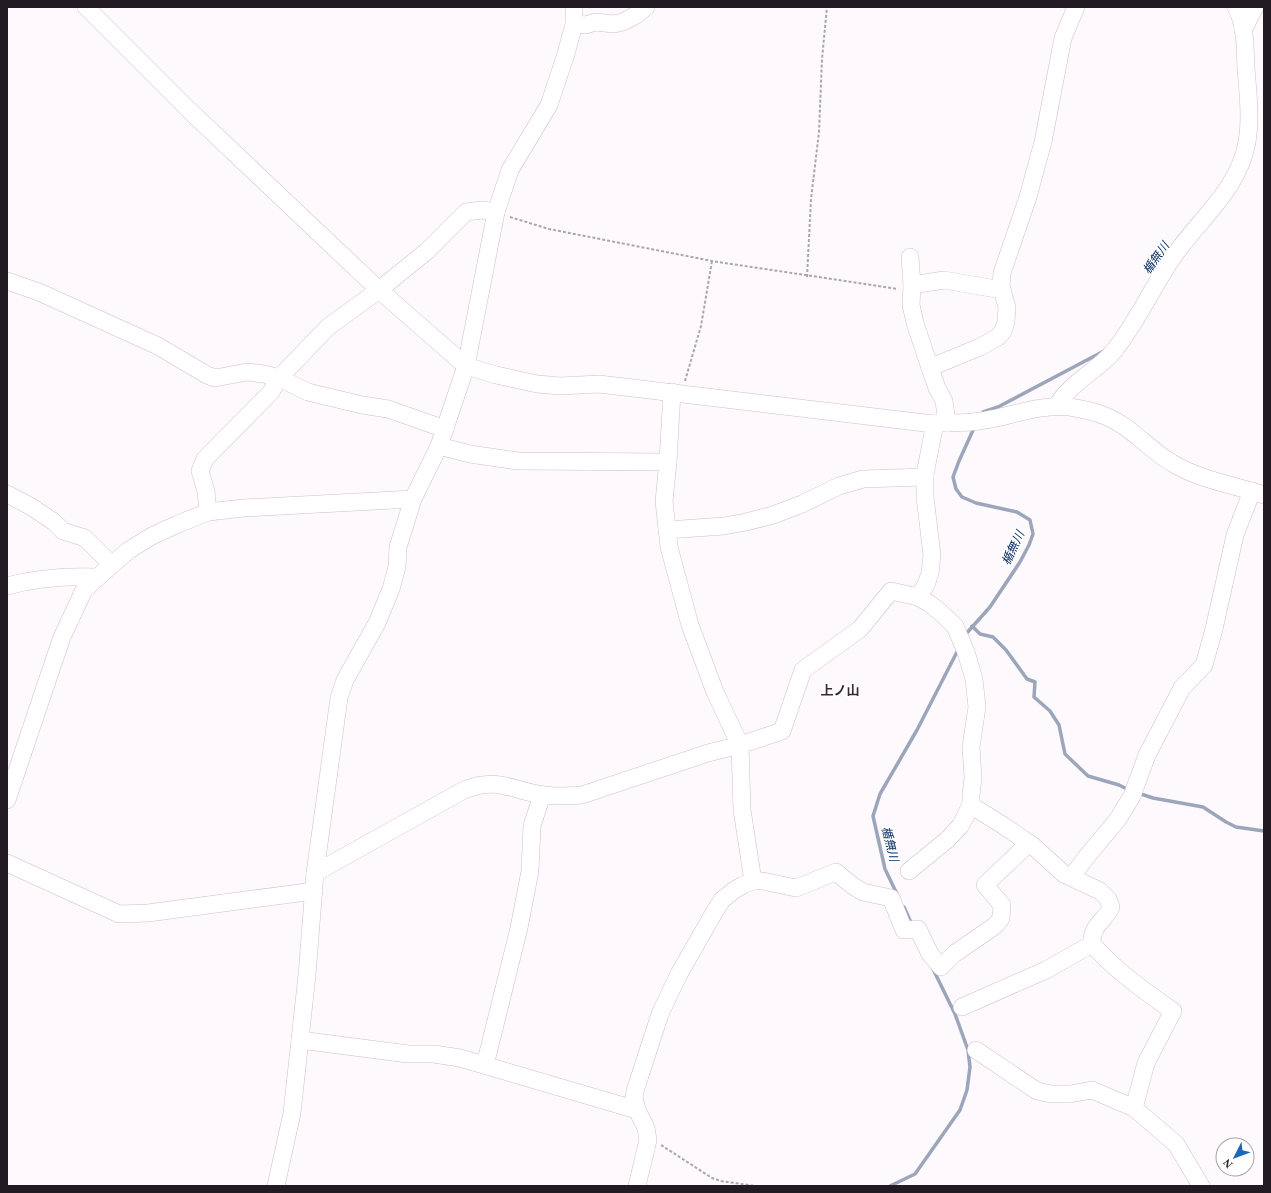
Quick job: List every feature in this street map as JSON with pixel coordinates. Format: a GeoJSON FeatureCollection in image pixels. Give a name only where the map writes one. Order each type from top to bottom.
{"type":"FeatureCollection","features":[{"type":"Feature","properties":{"kind":"street"},"geometry":{"type":"LineString","coordinates":[[86,7],[190,111],[379,290],[466,366],[496,375],[537,384],[560,386],[599,384],[903,421],[964,423],[1057,406],[1085,410],[1106,416],[1124,427],[1171,463],[1191,473],[1258,493],[1235,535],[1214,629],[1204,665],[1182,688],[1147,755],[1132,796],[1118,819],[1084,860],[1073,878]]}},
{"type":"Feature","properties":{"kind":"street"},"geometry":{"type":"LineString","coordinates":[[276,1186],[292,1113],[315,873],[339,698],[345,680],[377,624],[391,589],[397,567],[398,547],[413,499],[439,446],[466,366],[496,212],[510,170],[549,105],[566,54],[574,24],[574,7]]}},
{"type":"Feature","properties":{"kind":"street"},"geometry":{"type":"LineString","coordinates":[[574,24],[586,25],[595,22],[614,24],[623,22],[636,15],[646,7]]}},
{"type":"Feature","properties":{"kind":"street"},"geometry":{"type":"LineString","coordinates":[[931,371],[934,366],[980,347],[998,337],[1003,331],[1006,322],[1007,307],[1001,286],[1002,273],[1028,197],[1043,142],[1063,38],[1076,7]]}},
{"type":"Feature","properties":{"kind":"street"},"geometry":{"type":"LineString","coordinates":[[1057,406],[1062,397],[1106,360],[1121,342],[1171,259],[1228,188],[1238,172],[1247,141],[1249,102],[1243,24],[1236,7]]}},
{"type":"Feature","properties":{"kind":"street"},"geometry":{"type":"LineString","coordinates":[[1243,30],[1255,7]]}},
{"type":"Feature","properties":{"kind":"street"},"geometry":{"type":"LineString","coordinates":[[208,512],[206,491],[200,471],[205,459],[270,392],[278,378],[328,327],[379,290],[427,251],[466,212],[482,210],[496,212]]}},
{"type":"Feature","properties":{"kind":"street"},"geometry":{"type":"LineString","coordinates":[[910,257],[912,288],[911,305],[915,323],[936,388],[944,401],[941,423],[925,477],[926,505],[932,555],[930,573],[926,585],[918,597]]}},
{"type":"Feature","properties":{"kind":"street"},"geometry":{"type":"LineString","coordinates":[[912,288],[944,280],[1002,290]]}},
{"type":"Feature","properties":{"kind":"street"},"geometry":{"type":"LineString","coordinates":[[7,281],[39,292],[158,346],[207,375],[215,378],[247,372],[264,374],[278,378],[308,392],[388,410],[445,429]]}},
{"type":"Feature","properties":{"kind":"street"},"geometry":{"type":"LineString","coordinates":[[677,393],[664,500],[668,547],[690,625],[716,692],[740,745],[742,810],[753,881]]}},
{"type":"Feature","properties":{"kind":"street"},"geometry":{"type":"LineString","coordinates":[[439,446],[470,454],[518,461],[668,462]]}},
{"type":"Feature","properties":{"kind":"street"},"geometry":{"type":"LineString","coordinates":[[667,530],[724,526],[773,515],[802,504],[839,486],[863,479],[925,477]]}},
{"type":"Feature","properties":{"kind":"street"},"geometry":{"type":"LineString","coordinates":[[7,494],[30,506],[54,522],[63,531],[85,538],[112,565]]}},
{"type":"Feature","properties":{"kind":"street"},"geometry":{"type":"LineString","coordinates":[[7,800],[62,637],[84,590],[129,550],[152,536],[208,512],[244,508],[413,499]]}},
{"type":"Feature","properties":{"kind":"street"},"geometry":{"type":"LineString","coordinates":[[7,586],[18,583],[71,576],[98,577]]}},
{"type":"Feature","properties":{"kind":"street"},"geometry":{"type":"LineString","coordinates":[[315,873],[464,790],[477,785],[491,784],[514,787],[542,795],[560,797],[582,794],[708,752],[740,745],[782,731],[802,670],[860,629],[891,591],[918,597],[930,604],[955,626],[966,652],[974,679],[977,707],[971,746],[973,778],[971,804],[961,825],[947,840],[909,871]]}},
{"type":"Feature","properties":{"kind":"street"},"geometry":{"type":"LineString","coordinates":[[484,1065],[519,928],[530,871],[532,826],[542,795]]}},
{"type":"Feature","properties":{"kind":"street"},"geometry":{"type":"LineString","coordinates":[[971,804],[1028,843],[1064,874],[1100,891],[1108,899],[1111,907],[1109,913],[1093,931],[1092,944],[1102,956],[1136,985],[1173,1011],[1146,1063],[1134,1108]]}},
{"type":"Feature","properties":{"kind":"street"},"geometry":{"type":"LineString","coordinates":[[637,1186],[648,1140],[646,1128],[637,1110],[634,1098],[635,1091],[660,1014],[679,974],[722,900],[738,888],[753,881],[763,881],[796,888],[836,872],[863,892],[891,898],[904,930],[913,930],[941,967],[954,954],[996,925],[1002,918],[1002,905],[985,885],[1028,843]]}},
{"type":"Feature","properties":{"kind":"street"},"geometry":{"type":"LineString","coordinates":[[7,863],[119,914],[148,913],[314,891]]}},
{"type":"Feature","properties":{"kind":"street"},"geometry":{"type":"LineString","coordinates":[[962,1007],[1046,970],[1092,944]]}},
{"type":"Feature","properties":{"kind":"street"},"geometry":{"type":"LineString","coordinates":[[300,1040],[408,1054],[434,1054],[460,1058],[637,1110]]}},
{"type":"Feature","properties":{"kind":"street"},"geometry":{"type":"LineString","coordinates":[[976,1050],[1037,1091],[1051,1094],[1070,1094],[1092,1090],[1134,1108],[1176,1144],[1201,1186]]}},
{"type":"Feature","properties":{"kind":"path"},"geometry":{"type":"LineString","coordinates":[[807,276],[811,199],[819,132],[826,7]]}},
{"type":"Feature","properties":{"kind":"path"},"geometry":{"type":"LineString","coordinates":[[496,212],[549,229],[712,261],[807,276],[912,288]]}},
{"type":"Feature","properties":{"kind":"path"},"geometry":{"type":"LineString","coordinates":[[677,393],[701,326],[712,261]]}},
{"type":"Feature","properties":{"kind":"path"},"geometry":{"type":"LineString","coordinates":[[647,1136],[712,1178],[721,1181],[755,1186]]}},
{"type":"Feature","properties":{"kind":"waterway","name":"楯無川"},"geometry":{"type":"LineString","coordinates":[[983,412],[998,407],[1104,351]]}},
{"type":"Feature","properties":{"kind":"waterway","name":"楯無川"},"geometry":{"type":"LineString","coordinates":[[965,635],[990,607],[1020,562],[1033,534],[1030,520],[1017,512],[976,503],[962,497],[956,489],[953,477],[974,428]]}},
{"type":"Feature","properties":{"kind":"waterway"},"geometry":{"type":"LineString","coordinates":[[972,626],[980,634],[993,637],[1006,650],[1027,679],[1035,682],[1034,697],[1050,711],[1059,725],[1065,754],[1088,776],[1119,785],[1129,790]]}},
{"type":"Feature","properties":{"kind":"waterway","name":"楯無川"},"geometry":{"type":"LineString","coordinates":[[897,894],[885,869],[873,816],[880,794],[917,730],[959,648]]}},
{"type":"Feature","properties":{"kind":"waterway"},"geometry":{"type":"LineString","coordinates":[[1138,793],[1153,798],[1203,807],[1236,827],[1264,831]]}},
{"type":"Feature","properties":{"kind":"waterway","name":"楯無川"},"geometry":{"type":"LineString","coordinates":[[904,907],[912,925]]}},
{"type":"Feature","properties":{"kind":"waterway","name":"楯無川"},"geometry":{"type":"LineString","coordinates":[[890,1186],[915,1174],[960,1110],[967,1090],[970,1067],[968,1050],[955,1014],[933,969]]}},
{"type":"Feature","properties":{"kind":"district","name":"上ノ山"},"geometry":{"type":"Point","coordinates":[840,690]}}]}
